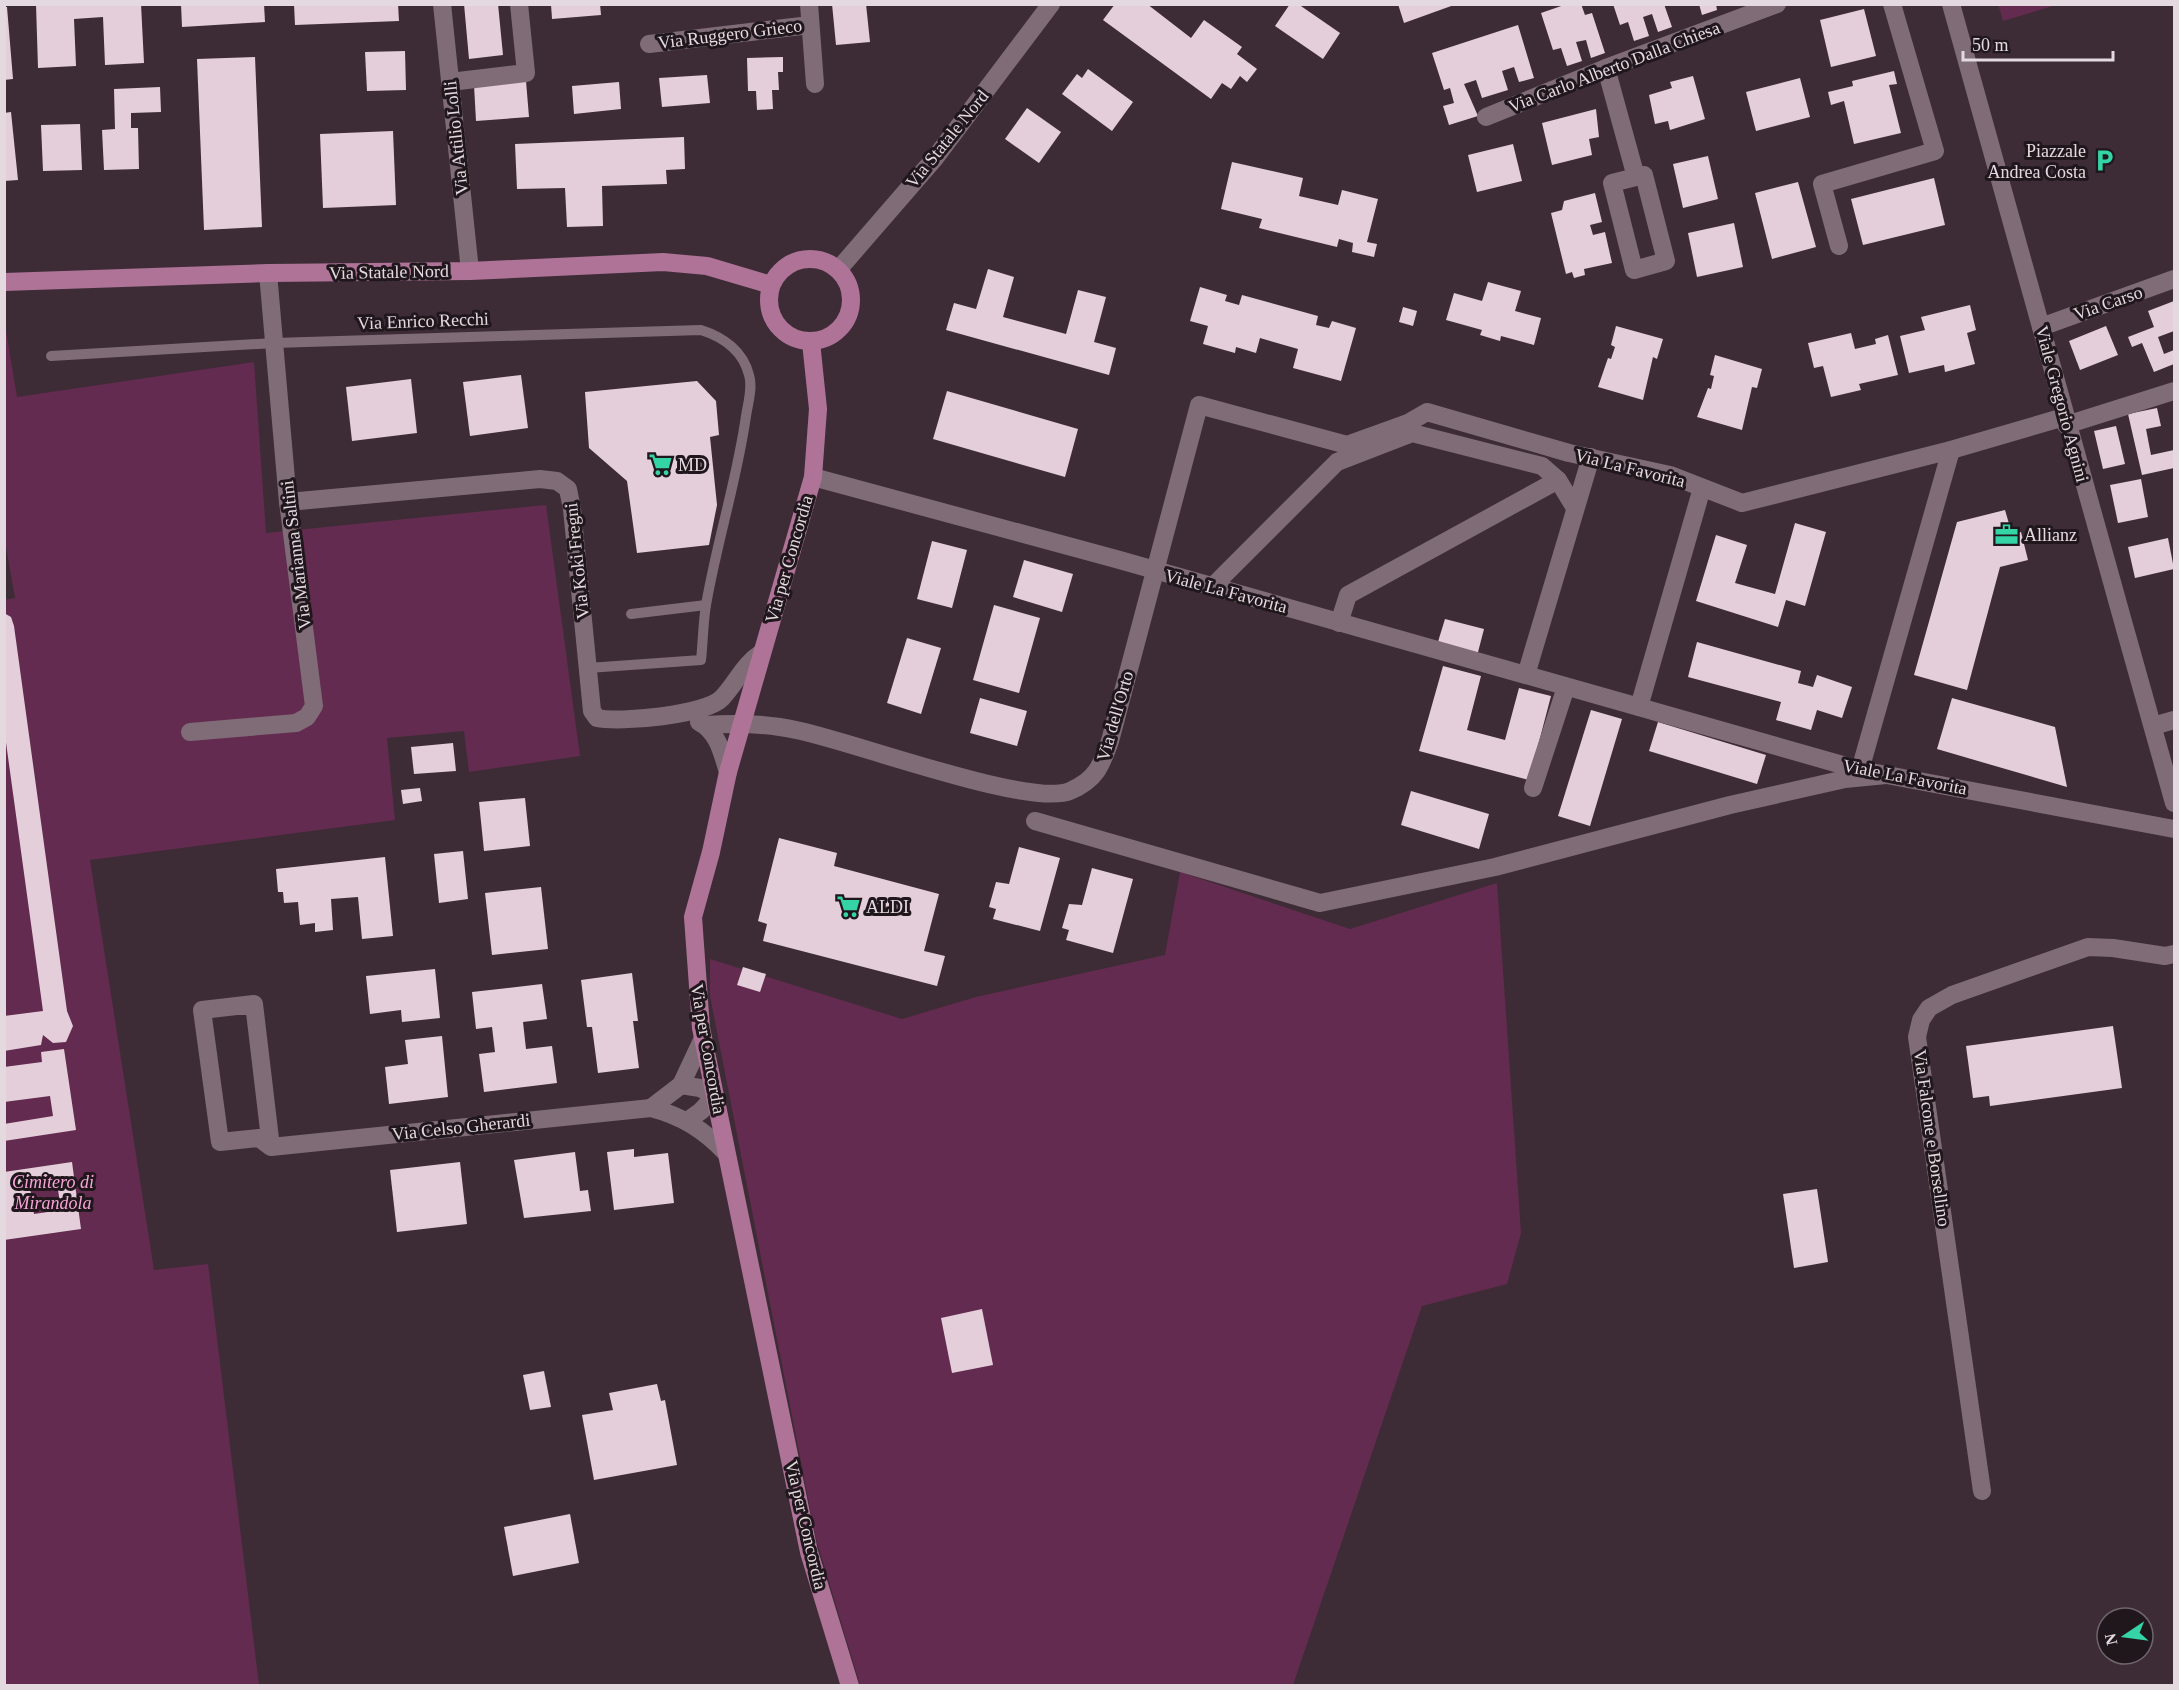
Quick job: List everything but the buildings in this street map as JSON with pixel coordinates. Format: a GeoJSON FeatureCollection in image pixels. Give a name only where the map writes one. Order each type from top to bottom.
{"type":"FeatureCollection","features":[{"type":"Feature","properties":{"kind":"main road"},"geometry":{"type":"LineString","coordinates":[[807,259],[829,263],[838,270],[847,281],[851,294],[851,308],[837,332],[825,339],[811,342],[792,337],[776,324],[769,299],[771,285],[785,267],[807,259]]}},
{"type":"Feature","properties":{"kind":"main road","name":"Via Statale Nord"},"geometry":{"type":"LineString","coordinates":[[4,282],[268,273],[470,271],[663,262],[707,266],[771,285]]}},
{"type":"Feature","properties":{"kind":"main road","name":"Via per Concordia"},"geometry":{"type":"LineString","coordinates":[[811,342],[818,409],[813,477],[728,772],[711,852],[693,917],[694,969],[703,1038],[809,1552],[850,1686]]}},
{"type":"Feature","properties":{"kind":"street","name":"Via Attilio Lolli"},"geometry":{"type":"LineString","coordinates":[[442,4],[470,271]]}},
{"type":"Feature","properties":{"kind":"street"},"geometry":{"type":"LineString","coordinates":[[450,82],[526,73],[519,4]]}},
{"type":"Feature","properties":{"kind":"street"},"geometry":{"type":"LineString","coordinates":[[809,4],[815,84]]}},
{"type":"Feature","properties":{"kind":"street","name":"Via Statale Nord"},"geometry":{"type":"LineString","coordinates":[[838,270],[935,158],[1051,4]]}},
{"type":"Feature","properties":{"kind":"street","name":"Via Carlo Alberto Dalla Chiesa"},"geometry":{"type":"LineString","coordinates":[[1485,117],[1606,68],[1777,4]]}},
{"type":"Feature","properties":{"kind":"street"},"geometry":{"type":"LineString","coordinates":[[1839,246],[1822,184],[1935,151],[1892,4]]}},
{"type":"Feature","properties":{"kind":"street","name":"Viale Gregorio Agnini"},"geometry":{"type":"LineString","coordinates":[[1951,4],[2065,421],[2175,803]]}},
{"type":"Feature","properties":{"kind":"street","name":"Via Ruggero Grieco"},"geometry":{"type":"LineString","coordinates":[[649,44],[810,25]]}},
{"type":"Feature","properties":{"kind":"street"},"geometry":{"type":"LineString","coordinates":[[1606,68],[1636,177]]}},
{"type":"Feature","properties":{"kind":"street"},"geometry":{"type":"LineString","coordinates":[[1644,175],[1666,261],[1634,270],[1612,183],[1636,177],[1644,175]]}},
{"type":"Feature","properties":{"kind":"street","name":"Via Marianna Saltini"},"geometry":{"type":"LineString","coordinates":[[190,732],[296,723],[307,717],[314,706],[288,502],[268,273]]}},
{"type":"Feature","properties":{"kind":"street","name":"Via Carso"},"geometry":{"type":"LineString","coordinates":[[2041,327],[2175,279]]}},
{"type":"Feature","properties":{"kind":"street","name":"Via La Favorita"},"geometry":{"type":"LineString","coordinates":[[1199,405],[1347,445],[1407,423],[1427,412],[1590,457],[1670,475],[1742,503],[2175,391]]}},
{"type":"Feature","properties":{"kind":"street","name":"Via dell'Orto"},"geometry":{"type":"LineString","coordinates":[[742,723],[795,729],[1021,793],[1068,792],[1098,773],[1110,741],[1199,405]]}},
{"type":"Feature","properties":{"kind":"street"},"geometry":{"type":"LineString","coordinates":[[1213,586],[1337,462],[1412,433],[1542,466],[1558,480],[1575,508]]}},
{"type":"Feature","properties":{"kind":"street"},"geometry":{"type":"LineString","coordinates":[[1860,770],[1951,450]]}},
{"type":"Feature","properties":{"kind":"street"},"geometry":{"type":"LineString","coordinates":[[1527,675],[1590,457]]}},
{"type":"Feature","properties":{"kind":"street","name":"Viale La Favorita"},"geometry":{"type":"LineString","coordinates":[[813,477],[1213,586],[1860,770],[2175,829]]}},
{"type":"Feature","properties":{"kind":"street","name":"Via Koki Fregni"},"geometry":{"type":"LineString","coordinates":[[288,502],[540,479],[557,481],[568,489],[573,509],[592,711],[597,718],[685,713],[712,706]]}},
{"type":"Feature","properties":{"kind":"street"},"geometry":{"type":"LineString","coordinates":[[1339,623],[1348,595],[1558,480]]}},
{"type":"Feature","properties":{"kind":"street"},"geometry":{"type":"LineString","coordinates":[[1639,707],[1702,488]]}},
{"type":"Feature","properties":{"kind":"street"},"geometry":{"type":"LineString","coordinates":[[742,723],[712,706],[722,698],[747,662],[761,653]]}},
{"type":"Feature","properties":{"kind":"street"},"geometry":{"type":"LineString","coordinates":[[1533,788],[1566,687]]}},
{"type":"Feature","properties":{"kind":"street"},"geometry":{"type":"LineString","coordinates":[[685,713],[705,725],[720,743],[728,772]]}},
{"type":"Feature","properties":{"kind":"street"},"geometry":{"type":"LineString","coordinates":[[2153,726],[2175,720]]}},
{"type":"Feature","properties":{"kind":"street"},"geometry":{"type":"LineString","coordinates":[[705,725],[742,723]]}},
{"type":"Feature","properties":{"kind":"street"},"geometry":{"type":"LineString","coordinates":[[1035,822],[1320,903],[1495,867],[1753,800],[1845,779],[1886,775]]}},
{"type":"Feature","properties":{"kind":"street","name":"Via Falcone e Borsellino"},"geometry":{"type":"LineString","coordinates":[[1982,1491],[1917,1036],[1921,1020],[1929,1008],[1952,995],[2088,947],[2113,948],[2165,956],[2175,954]]}},
{"type":"Feature","properties":{"kind":"street","name":"Via Celso Gherardi"},"geometry":{"type":"LineString","coordinates":[[271,1147],[254,1004],[201,1010],[220,1142],[259,1138],[271,1147],[651,1108],[687,1121],[708,1133],[726,1153]]}},
{"type":"Feature","properties":{"kind":"street"},"geometry":{"type":"LineString","coordinates":[[651,1108],[681,1085],[703,1038]]}},
{"type":"Feature","properties":{"kind":"street"},"geometry":{"type":"LineString","coordinates":[[681,1085],[700,1088],[715,1096],[701,1111],[687,1121]]}},
{"type":"Feature","properties":{"kind":"lane","name":"Via Enrico Recchi"},"geometry":{"type":"LineString","coordinates":[[51,356],[274,344],[572,334],[701,330],[718,335],[733,347],[749,375],[750,391],[745,429],[706,605],[701,660],[588,668]]}},
{"type":"Feature","properties":{"kind":"lane"},"geometry":{"type":"LineString","coordinates":[[631,614],[706,605]]}},
{"type":"Feature","properties":{"kind":"green space"},"geometry":{"type":"Polygon","coordinates":[[[1998,4],[2056,4],[2056,5],[2003,21],[1998,4]]]}},
{"type":"Feature","properties":{"kind":"green space","name":"Cimitero di Mirandola"},"geometry":{"type":"Polygon","coordinates":[[[4,318],[17,397],[254,362],[266,533],[546,505],[580,756],[469,772],[464,731],[387,738],[395,820],[90,860],[154,1270],[208,1264],[259,1685],[5,1685],[4,600],[15,598],[4,535],[4,318]]]}},
{"type":"Feature","properties":{"kind":"green space"},"geometry":{"type":"Polygon","coordinates":[[[1180,872],[1350,929],[1497,883],[1521,1233],[1507,1284],[1422,1306],[1293,1685],[860,1685],[816,1539],[710,996],[710,959],[902,1019],[976,997],[1165,955],[1180,872]]]}},
{"type":"Feature","properties":{"kind":"place","name":"Piazzale Andrea Costa"},"geometry":{"type":"Point","coordinates":[2104,161]}},
{"type":"Feature","properties":{"kind":"place","name":"MD"},"geometry":{"type":"Point","coordinates":[660,465]}},
{"type":"Feature","properties":{"kind":"place","name":"Allianz"},"geometry":{"type":"Point","coordinates":[2006,535]}},
{"type":"Feature","properties":{"kind":"place","name":"ALDI"},"geometry":{"type":"Point","coordinates":[848,907]}}]}
